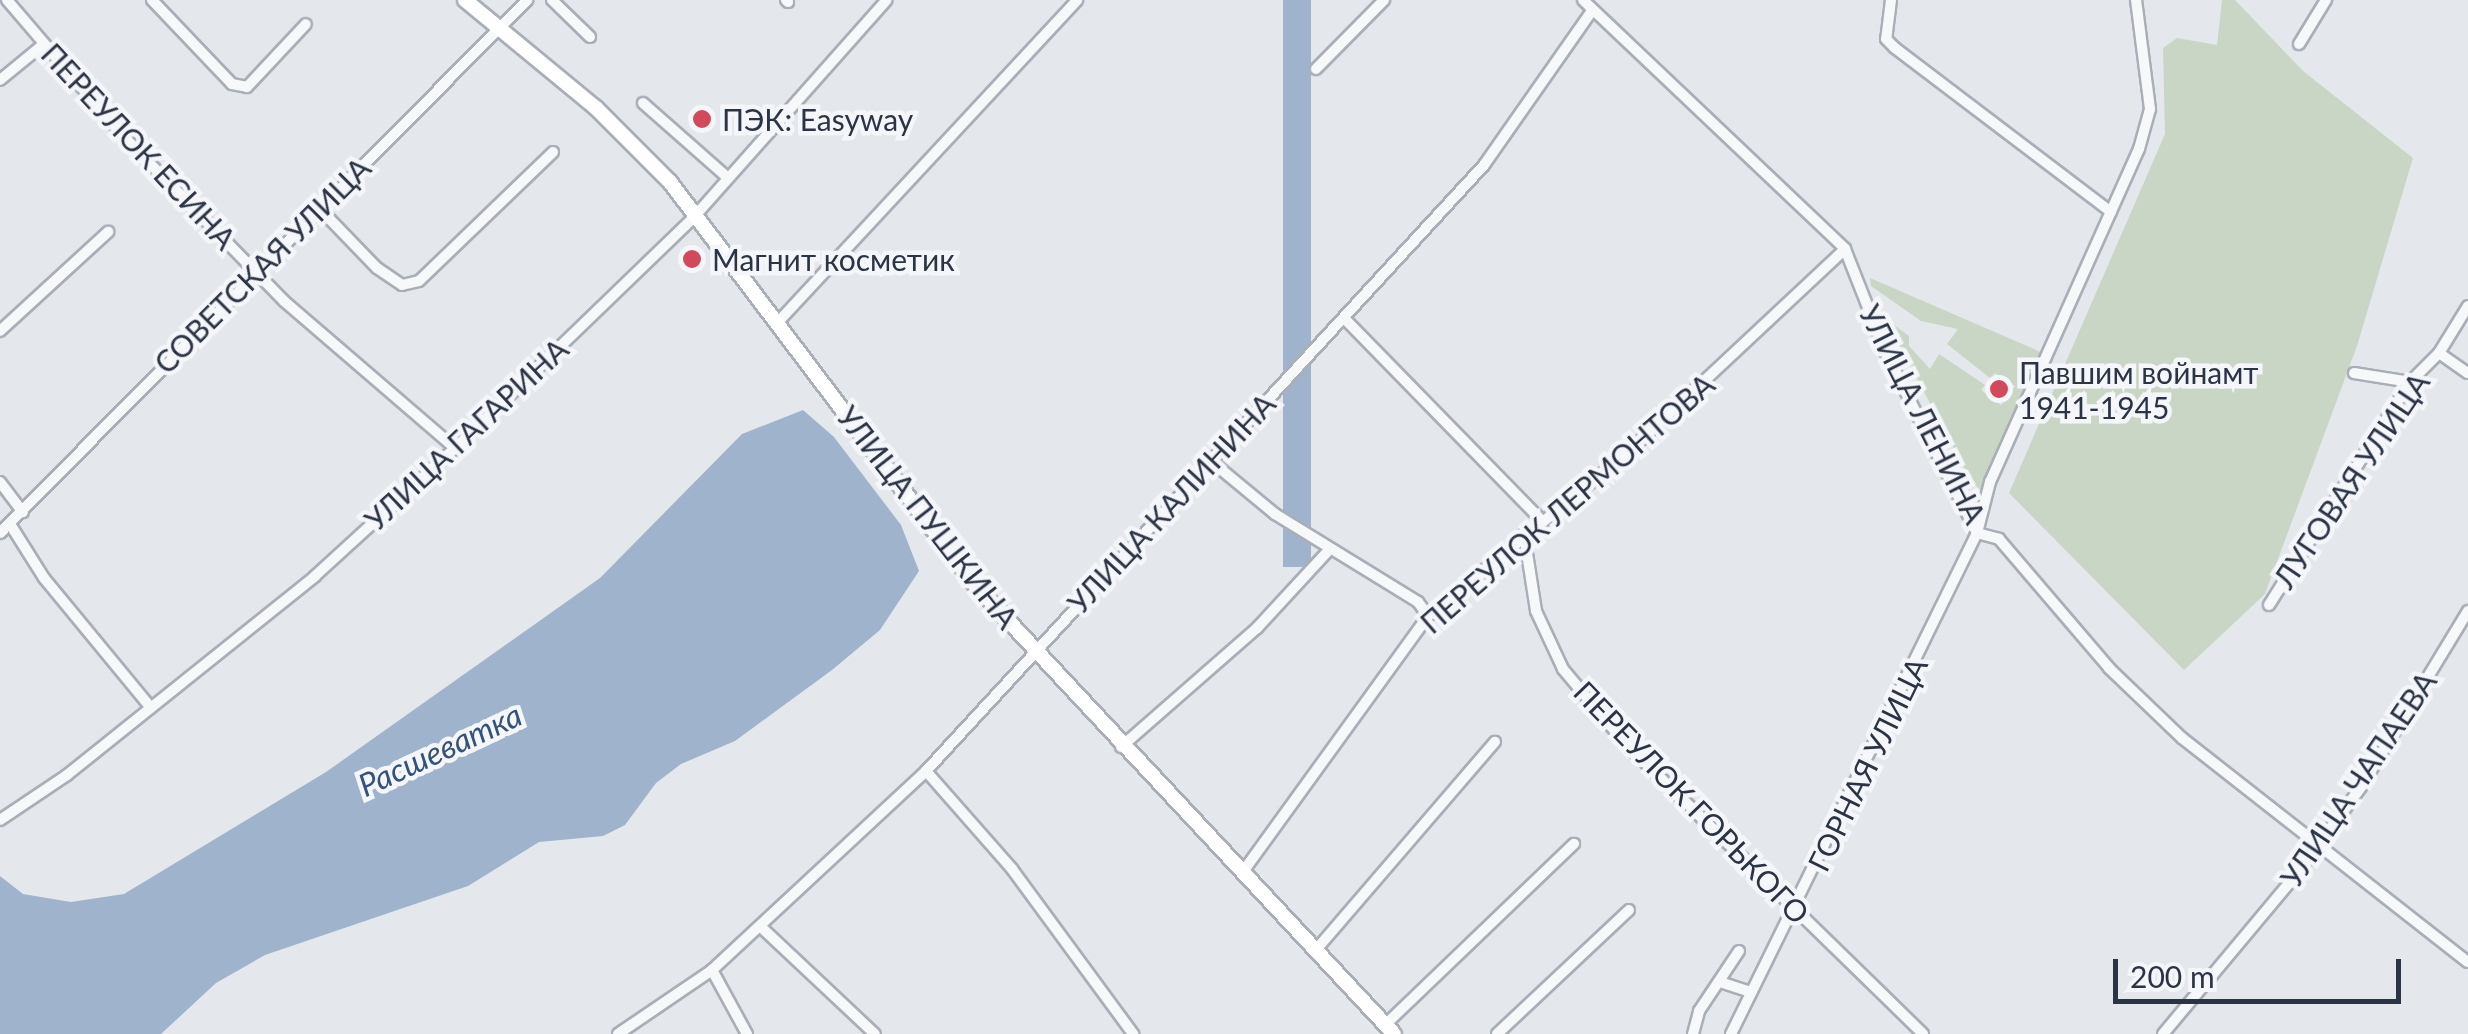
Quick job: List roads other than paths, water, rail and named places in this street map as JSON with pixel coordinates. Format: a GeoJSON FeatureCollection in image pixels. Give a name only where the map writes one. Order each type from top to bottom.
{"type":"FeatureCollection","features":[{"type":"Feature","properties":{"kind":"main road","name":"УЛИЦА ПУШКИНА"},"geometry":{"type":"LineString","coordinates":[[465,0],[596,108],[670,182],[779,321],[974,585],[1121,747],[1389,1029]]}},
{"type":"Feature","properties":{"kind":"street","name":"ПЕРЕУЛОК ЕСИНА"},"geometry":{"type":"LineString","coordinates":[[8,0],[44,44],[256,272],[454,448]]}},
{"type":"Feature","properties":{"kind":"street"},"geometry":{"type":"LineString","coordinates":[[152,0],[232,84],[246,86],[306,24]]}},
{"type":"Feature","properties":{"kind":"street","name":"СОВЕТСКАЯ УЛИЦА"},"geometry":{"type":"LineString","coordinates":[[0,533],[527,0]]}},
{"type":"Feature","properties":{"kind":"street"},"geometry":{"type":"LineString","coordinates":[[552,0],[590,37]]}},
{"type":"Feature","properties":{"kind":"street","name":"УЛИЦА ГАГАРИНА"},"geometry":{"type":"LineString","coordinates":[[0,820],[150,708],[314,576],[454,448],[694,217],[887,0]]}},
{"type":"Feature","properties":{"kind":"street"},"geometry":{"type":"LineString","coordinates":[[779,321],[1077,0]]}},
{"type":"Feature","properties":{"kind":"street"},"geometry":{"type":"LineString","coordinates":[[1316,68],[1384,0]]}},
{"type":"Feature","properties":{"kind":"street","name":"УЛИЦА ЛЕНИНА"},"geometry":{"type":"LineString","coordinates":[[1582,0],[1845,250],[1886,353],[1977,532],[1999,539],[2109,668],[2182,738],[2468,962]]}},
{"type":"Feature","properties":{"kind":"street"},"geometry":{"type":"LineString","coordinates":[[1892,0],[1886,38],[1895,48],[2111,212]]}},
{"type":"Feature","properties":{"kind":"street","name":"ГОРНАЯ УЛИЦА"},"geometry":{"type":"LineString","coordinates":[[1731,1034],[1797,910],[1977,532],[1990,482],[2111,212],[2150,109],[2136,0]]}},
{"type":"Feature","properties":{"kind":"street"},"geometry":{"type":"LineString","coordinates":[[2299,44],[2326,0]]}},
{"type":"Feature","properties":{"kind":"street","name":"УЛИЦА КАЛИНИНА"},"geometry":{"type":"LineString","coordinates":[[618,1034],[712,970],[926,771],[1032,651],[1484,165],[1592,11]]}},
{"type":"Feature","properties":{"kind":"street"},"geometry":{"type":"LineString","coordinates":[[0,80],[44,44]]}},
{"type":"Feature","properties":{"kind":"street"},"geometry":{"type":"LineString","coordinates":[[643,103],[728,178]]}},
{"type":"Feature","properties":{"kind":"street"},"geometry":{"type":"LineString","coordinates":[[319,208],[377,268],[402,285],[419,281],[553,152]]}},
{"type":"Feature","properties":{"kind":"street"},"geometry":{"type":"LineString","coordinates":[[0,331],[108,232]]}},
{"type":"Feature","properties":{"kind":"street","name":"ПЕРЕУЛОК ЛЕРМОНТОВА"},"geometry":{"type":"LineString","coordinates":[[1242,873],[1428,616],[1696,392],[1845,250]]}},
{"type":"Feature","properties":{"kind":"street","name":"ЛУГОВАЯ УЛИЦА"},"geometry":{"type":"LineString","coordinates":[[2269,605],[2410,382],[2439,353],[2468,306]]}},
{"type":"Feature","properties":{"kind":"street"},"geometry":{"type":"LineString","coordinates":[[1344,318],[1542,521]]}},
{"type":"Feature","properties":{"kind":"street"},"geometry":{"type":"LineString","coordinates":[[2439,353],[2468,374]]}},
{"type":"Feature","properties":{"kind":"street"},"geometry":{"type":"LineString","coordinates":[[2354,373],[2410,382]]}},
{"type":"Feature","properties":{"kind":"street"},"geometry":{"type":"LineString","coordinates":[[1211,460],[1329,550],[1418,602],[1428,616]]}},
{"type":"Feature","properties":{"kind":"street"},"geometry":{"type":"LineString","coordinates":[[0,482],[24,512]]}},
{"type":"Feature","properties":{"kind":"street"},"geometry":{"type":"LineString","coordinates":[[10,524],[44,578],[150,708]]}},
{"type":"Feature","properties":{"kind":"street","name":"ПЕРЕУЛОК ГОРЬКОГО"},"geometry":{"type":"LineString","coordinates":[[1524,534],[1536,612],[1563,669],[1626,744],[1924,1034]]}},
{"type":"Feature","properties":{"kind":"street"},"geometry":{"type":"LineString","coordinates":[[1121,747],[1257,628],[1329,550]]}},
{"type":"Feature","properties":{"kind":"street","name":"УЛИЦА ЧАПАЕВА"},"geometry":{"type":"LineString","coordinates":[[2163,1034],[2319,844],[2468,610]]}},
{"type":"Feature","properties":{"kind":"street"},"geometry":{"type":"LineString","coordinates":[[1315,951],[1495,742]]}},
{"type":"Feature","properties":{"kind":"street"},"geometry":{"type":"LineString","coordinates":[[926,771],[1012,869],[1133,1034]]}},
{"type":"Feature","properties":{"kind":"street"},"geometry":{"type":"LineString","coordinates":[[1389,1029],[1574,844]]}},
{"type":"Feature","properties":{"kind":"street"},"geometry":{"type":"LineString","coordinates":[[1497,1034],[1629,910]]}},
{"type":"Feature","properties":{"kind":"street"},"geometry":{"type":"LineString","coordinates":[[761,927],[875,1034]]}},
{"type":"Feature","properties":{"kind":"street"},"geometry":{"type":"LineString","coordinates":[[1693,1034],[1699,1011],[1740,951]]}},
{"type":"Feature","properties":{"kind":"street"},"geometry":{"type":"LineString","coordinates":[[712,970],[747,1034]]}},
{"type":"Feature","properties":{"kind":"street"},"geometry":{"type":"LineString","coordinates":[[1720,982],[1751,992]]}},
{"type":"Feature","properties":{"kind":"water"},"geometry":{"type":"Polygon","coordinates":[[[1283,0],[1311,0],[1311,567],[1283,567],[1283,0]]]}},
{"type":"Feature","properties":{"kind":"water","name":"Расшеватка"},"geometry":{"type":"Polygon","coordinates":[[[803,410],[834,437],[901,525],[919,571],[880,630],[832,670],[735,741],[681,764],[656,783],[625,825],[603,836],[539,842],[468,886],[265,955],[216,983],[161,1034],[0,1034],[0,876],[23,894],[71,902],[124,894],[326,772],[600,578],[742,434],[803,410]]]}},
{"type":"Feature","properties":{"kind":"place","name":"ПЭК: Easyway"},"geometry":{"type":"Point","coordinates":[702,119]}},
{"type":"Feature","properties":{"kind":"place","name":"Магнит косметик"},"geometry":{"type":"Point","coordinates":[692,259]}},
{"type":"Feature","properties":{"kind":"place","name":"Павшим войнамт 1941-1945"},"geometry":{"type":"Point","coordinates":[1999,389]}}]}
